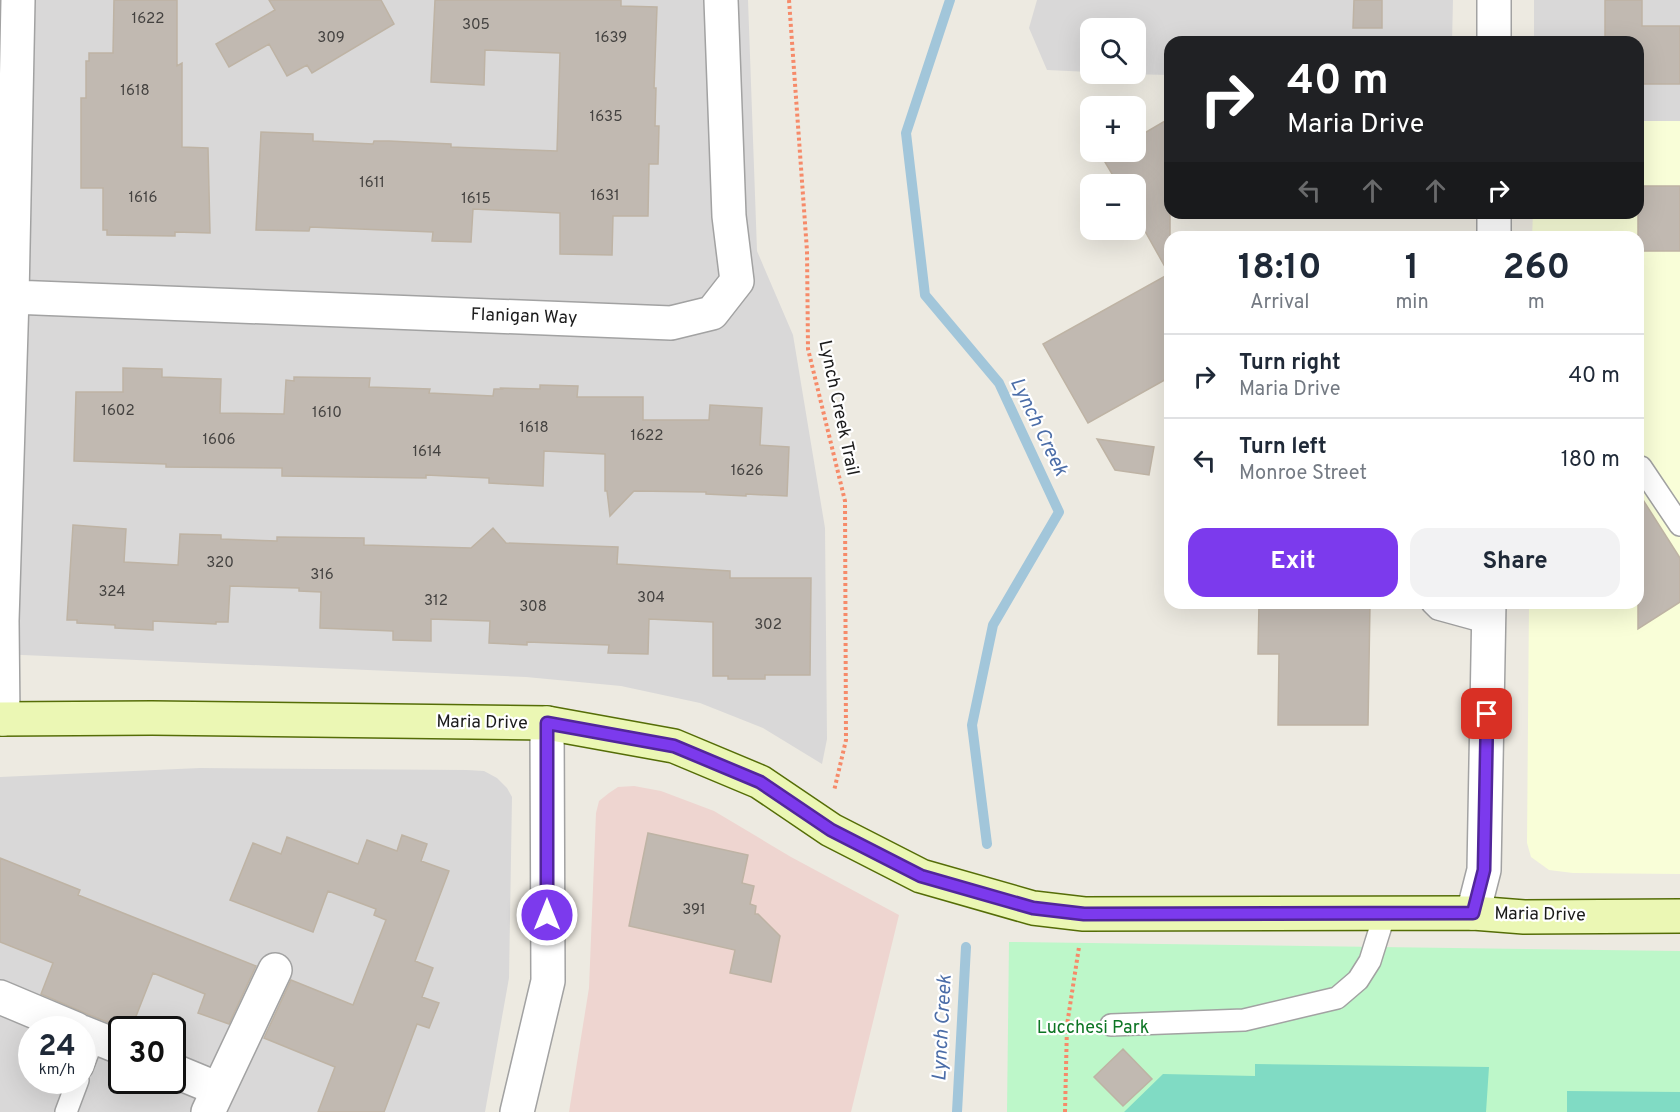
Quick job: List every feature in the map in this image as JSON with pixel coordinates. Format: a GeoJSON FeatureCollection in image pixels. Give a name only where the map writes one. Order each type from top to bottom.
{"type":"FeatureCollection","features":[{"type":"Feature","properties":{"kind":"street"},"geometry":{"type":"LineString","coordinates":[[2,719],[2,621],[18,0]]}},
{"type":"Feature","properties":{"kind":"street","name":"Flanigan Way"},"geometry":{"type":"LineString","coordinates":[[12,297],[670,322],[712,313],[737,281],[729,216],[721,0]]}},
{"type":"Feature","properties":{"kind":"street"},"geometry":{"type":"LineString","coordinates":[[1494,0],[1494,36]]}},
{"type":"Feature","properties":{"kind":"street"},"geometry":{"type":"LineString","coordinates":[[1473,913],[1484,870],[1489,613]]}},
{"type":"Feature","properties":{"kind":"street","name":"Maria Drive"},"geometry":{"type":"LineString","coordinates":[[2,719],[152,718],[547,723],[674,746],[760,782],[831,830],[921,876],[1033,908],[1084,914],[1473,913],[1524,917],[1680,916]]}},
{"type":"Feature","properties":{"kind":"street"},"geometry":{"type":"LineString","coordinates":[[518,1112],[548,981],[547,723]]}},
{"type":"Feature","properties":{"kind":"street"},"geometry":{"type":"LineString","coordinates":[[186,1081],[213,1101],[275,970]]}},
{"type":"Feature","properties":{"kind":"street"},"geometry":{"type":"LineString","coordinates":[[0,997],[45,1016]]}},
{"type":"Feature","properties":{"kind":"lane"},"geometry":{"type":"LineString","coordinates":[[1644,471],[1680,525]]}},
{"type":"Feature","properties":{"kind":"lane"},"geometry":{"type":"LineString","coordinates":[[1438,609],[1489,613]]}},
{"type":"Feature","properties":{"kind":"lane"},"geometry":{"type":"LineString","coordinates":[[1111,1024],[1244,1020],[1337,998],[1358,980],[1370,961],[1385,913]]}},
{"type":"Feature","properties":{"kind":"lane"},"geometry":{"type":"LineString","coordinates":[[66,1112],[73,1094]]}},
{"type":"Feature","properties":{"kind":"path","name":"Lynch Creek Trail"},"geometry":{"type":"LineString","coordinates":[[789,0],[807,251],[808,349],[845,501],[846,740],[835,785]]}},
{"type":"Feature","properties":{"kind":"path"},"geometry":{"type":"LineString","coordinates":[[1065,1112],[1067,1025],[1079,946]]}},
{"type":"Feature","properties":{"kind":"shaded area"},"geometry":{"type":"Polygon","coordinates":[[[0,0],[748,0],[757,251],[793,335],[825,528],[827,739],[822,764],[763,728],[700,703],[621,686],[526,677],[0,654],[0,0]]]}},
{"type":"Feature","properties":{"kind":"shaded area"},"geometry":{"type":"Polygon","coordinates":[[[1037,0],[1453,0],[1452,36],[1164,36],[1164,75],[1146,74],[1146,18],[1080,18],[1080,72],[1047,70],[1029,28],[1037,0]]]}},
{"type":"Feature","properties":{"kind":"shaded area"},"geometry":{"type":"Polygon","coordinates":[[[1534,0],[1680,0],[1680,121],[1644,121],[1644,36],[1534,36],[1534,0]]]}},
{"type":"Feature","properties":{"kind":"shaded area"},"geometry":{"type":"Polygon","coordinates":[[[1644,121],[1680,121],[1680,874],[1573,873],[1549,870],[1531,857],[1527,843],[1529,609],[1644,609],[1644,231],[1532,231],[1533,219],[1644,219],[1644,121]]]}},
{"type":"Feature","properties":{"kind":"shaded area"},"geometry":{"type":"Polygon","coordinates":[[[200,768],[467,770],[484,771],[497,778],[507,788],[512,797],[509,978],[485,1112],[0,1112],[0,777],[200,768]]]}},
{"type":"Feature","properties":{"kind":"shaded area"},"geometry":{"type":"Polygon","coordinates":[[[634,786],[661,791],[714,811],[791,857],[899,915],[851,1112],[569,1112],[589,988],[596,813],[599,801],[609,793],[618,787],[634,786]]]}},
{"type":"Feature","properties":{"kind":"green space","name":"Lucchesi Park"},"geometry":{"type":"Polygon","coordinates":[[[1009,942],[1680,951],[1680,1112],[1007,1112],[1009,942]]]}},
{"type":"Feature","properties":{"kind":"green space"},"geometry":{"type":"Polygon","coordinates":[[[1255,1064],[1489,1067],[1486,1112],[1124,1112],[1163,1074],[1255,1076],[1255,1064]]]}},
{"type":"Feature","properties":{"kind":"green space"},"geometry":{"type":"Polygon","coordinates":[[[1567,1091],[1680,1092],[1680,1112],[1567,1112],[1567,1091]]]}},
{"type":"Feature","properties":{"kind":"building"},"geometry":{"type":"Polygon","coordinates":[[[114,0],[177,0],[177,66],[182,63],[182,147],[208,148],[210,233],[175,232],[175,236],[107,235],[107,230],[103,230],[103,188],[81,188],[81,98],[86,98],[86,61],[89,61],[89,53],[113,53],[114,0]]]}},
{"type":"Feature","properties":{"kind":"building"},"geometry":{"type":"Polygon","coordinates":[[[269,0],[381,0],[394,24],[312,73],[307,65],[287,76],[269,44],[229,67],[216,44],[275,10],[269,0]]]}},
{"type":"Feature","properties":{"kind":"building"},"geometry":{"type":"Polygon","coordinates":[[[435,0],[621,0],[621,6],[657,7],[654,88],[656,88],[655,126],[659,126],[658,164],[649,164],[648,216],[613,216],[612,255],[560,254],[560,213],[473,209],[471,242],[432,241],[433,232],[310,227],[309,231],[256,230],[261,132],[313,134],[313,141],[373,144],[374,141],[389,141],[451,144],[451,147],[557,151],[560,53],[485,50],[484,85],[431,82],[435,0]]]}},
{"type":"Feature","properties":{"kind":"building"},"geometry":{"type":"Polygon","coordinates":[[[1354,0],[1382,0],[1382,28],[1353,28],[1354,0]]]}},
{"type":"Feature","properties":{"kind":"building"},"geometry":{"type":"Polygon","coordinates":[[[1605,0],[1642,0],[1642,26],[1680,26],[1680,84],[1644,84],[1644,36],[1605,36],[1605,0]]]}},
{"type":"Feature","properties":{"kind":"building"},"geometry":{"type":"Polygon","coordinates":[[[1164,122],[1164,219],[1170,219],[1170,231],[1164,231],[1164,265],[1146,233],[1146,174],[1112,174],[1105,162],[1146,162],[1146,132],[1164,122]]]}},
{"type":"Feature","properties":{"kind":"building"},"geometry":{"type":"Polygon","coordinates":[[[1644,186],[1680,186],[1680,251],[1644,251],[1644,231],[1638,231],[1638,219],[1644,219],[1644,186]]]}},
{"type":"Feature","properties":{"kind":"building"},"geometry":{"type":"Polygon","coordinates":[[[1164,277],[1164,380],[1088,423],[1043,344],[1164,277]]]}},
{"type":"Feature","properties":{"kind":"building"},"geometry":{"type":"Polygon","coordinates":[[[123,368],[162,369],[162,377],[221,379],[220,413],[284,414],[286,380],[294,381],[294,377],[370,378],[369,387],[430,389],[429,393],[493,396],[494,389],[501,388],[540,389],[540,385],[578,386],[577,397],[643,397],[643,420],[709,420],[710,405],[762,408],[760,445],[789,447],[787,496],[634,491],[610,516],[607,491],[605,491],[605,454],[544,451],[543,486],[489,483],[489,478],[426,475],[426,478],[282,476],[282,468],[166,467],[166,464],[74,461],[76,392],[123,392],[123,368]]]}},
{"type":"Feature","properties":{"kind":"building"},"geometry":{"type":"Polygon","coordinates":[[[1097,439],[1154,447],[1149,475],[1115,470],[1097,439]]]}},
{"type":"Feature","properties":{"kind":"building"},"geometry":{"type":"Polygon","coordinates":[[[1644,501],[1680,558],[1680,602],[1638,629],[1638,609],[1644,609],[1644,501]]]}},
{"type":"Feature","properties":{"kind":"building"},"geometry":{"type":"Polygon","coordinates":[[[73,525],[126,529],[124,562],[178,565],[180,534],[221,535],[221,539],[277,541],[277,537],[364,538],[364,545],[471,548],[493,528],[506,543],[618,547],[617,564],[730,571],[730,578],[811,578],[810,675],[765,675],[765,679],[728,679],[728,676],[713,676],[713,622],[649,619],[648,654],[608,653],[609,645],[489,643],[490,621],[431,619],[431,641],[393,640],[393,631],[320,628],[321,592],[299,591],[299,588],[230,586],[228,622],[216,622],[216,624],[153,621],[153,630],[77,623],[77,620],[67,620],[73,525]]]}},
{"type":"Feature","properties":{"kind":"building"},"geometry":{"type":"Polygon","coordinates":[[[1259,609],[1370,609],[1368,725],[1278,725],[1279,654],[1258,654],[1259,609]]]}},
{"type":"Feature","properties":{"kind":"building"},"geometry":{"type":"Polygon","coordinates":[[[648,833],[748,855],[742,883],[754,886],[750,904],[756,906],[755,914],[758,914],[780,936],[771,982],[730,973],[735,950],[629,926],[648,833]]]}},
{"type":"Feature","properties":{"kind":"building"},"geometry":{"type":"Polygon","coordinates":[[[402,835],[427,844],[421,861],[449,871],[415,961],[433,968],[422,997],[439,1003],[429,1028],[417,1024],[384,1112],[318,1112],[335,1067],[264,1038],[291,980],[353,1005],[386,920],[374,915],[376,909],[328,891],[313,932],[230,900],[253,843],[281,854],[287,837],[358,864],[367,840],[397,851],[402,835]]]}},
{"type":"Feature","properties":{"kind":"building"},"geometry":{"type":"Polygon","coordinates":[[[0,858],[80,890],[78,895],[256,966],[229,1024],[198,1013],[205,994],[153,973],[136,1016],[108,1016],[108,1022],[41,994],[53,963],[0,942],[0,858]]]}},
{"type":"Feature","properties":{"kind":"building"},"geometry":{"type":"Polygon","coordinates":[[[1123,1049],[1152,1079],[1123,1106],[1094,1077],[1123,1049]]]}},
{"type":"Feature","properties":{"kind":"waterway","name":"Lynch Creek"},"geometry":{"type":"LineString","coordinates":[[950,0],[906,133],[925,295],[999,383],[1059,512],[993,625],[972,725],[987,844]]}},
{"type":"Feature","properties":{"kind":"waterway","name":"Lynch Creek"},"geometry":{"type":"LineString","coordinates":[[957,1112],[966,947]]}},
{"type":"Feature","properties":{"kind":"route"},"geometry":{"type":"LineString","coordinates":[[547,915],[547,723],[674,746],[760,782],[831,830],[921,876],[1033,908],[1084,914],[1473,913],[1484,870],[1487,714]]}}]}
